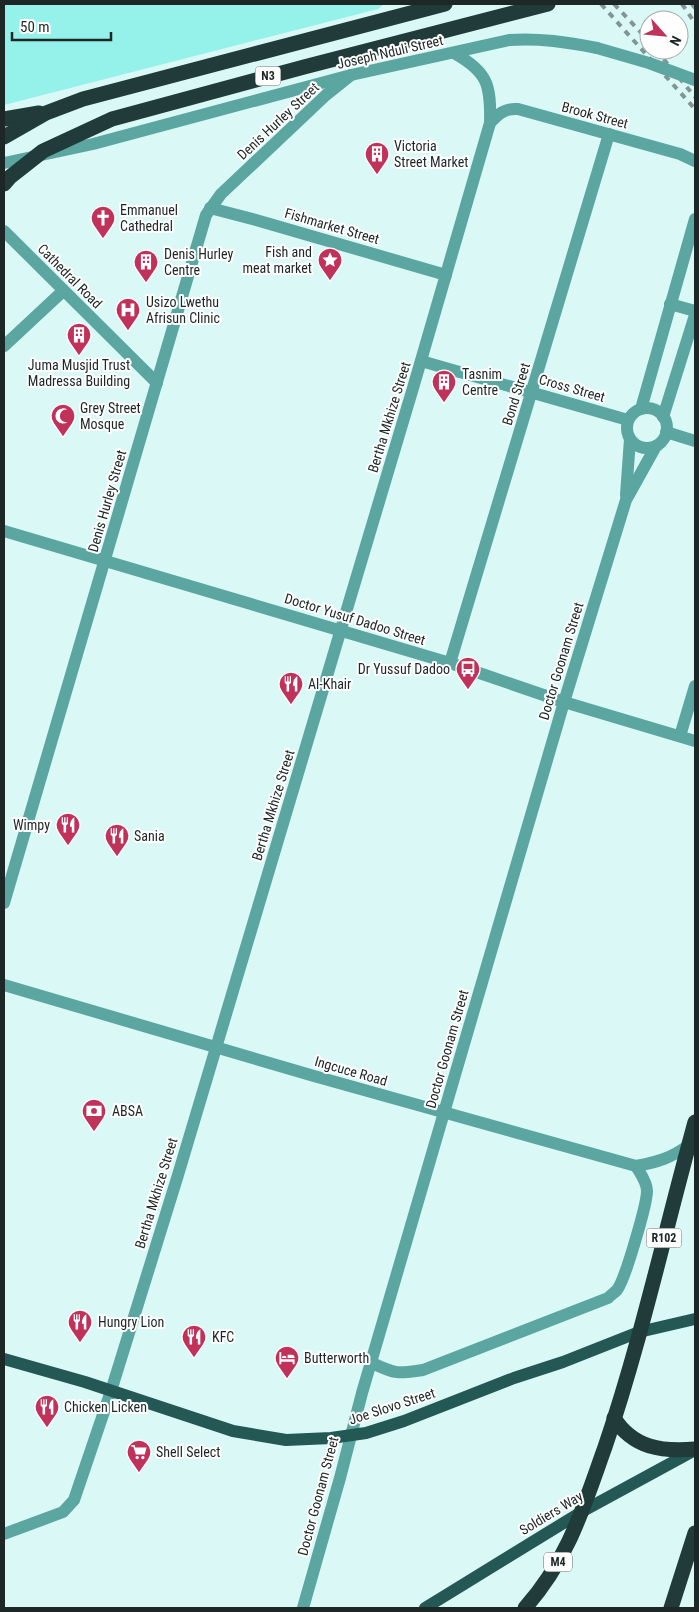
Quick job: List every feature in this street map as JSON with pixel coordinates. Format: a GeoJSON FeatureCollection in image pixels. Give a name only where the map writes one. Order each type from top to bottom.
{"type":"FeatureCollection","features":[{"type":"Feature","properties":{"kind":"highway","name":"N3"},"geometry":{"type":"LineString","coordinates":[[4,137],[46,113],[83,98],[444,4]]}},
{"type":"Feature","properties":{"kind":"highway","name":"N3"},"geometry":{"type":"LineString","coordinates":[[4,184],[10,177],[43,152],[112,119],[548,4]]}},
{"type":"Feature","properties":{"kind":"highway"},"geometry":{"type":"LineString","coordinates":[[4,119],[46,113]]}},
{"type":"Feature","properties":{"kind":"highway","name":"R102"},"geometry":{"type":"LineString","coordinates":[[583,1511],[631,1368],[695,1122]]}},
{"type":"Feature","properties":{"kind":"highway"},"geometry":{"type":"LineString","coordinates":[[614,1418],[622,1430],[650,1447],[674,1451],[695,1449]]}},
{"type":"Feature","properties":{"kind":"highway","name":"M4"},"geometry":{"type":"LineString","coordinates":[[525,1608],[554,1569],[572,1538],[583,1511]]}},
{"type":"Feature","properties":{"kind":"highway"},"geometry":{"type":"LineString","coordinates":[[671,1608],[695,1533]]}},
{"type":"Feature","properties":{"kind":"main road","name":"Joe Slovo Street"},"geometry":{"type":"LineString","coordinates":[[4,1358],[233,1430],[259,1437],[286,1440],[350,1436],[366,1433],[639,1332],[695,1319]]}},
{"type":"Feature","properties":{"kind":"main road","name":"Soldiers Way"},"geometry":{"type":"LineString","coordinates":[[425,1608],[583,1511],[695,1449]]}},
{"type":"Feature","properties":{"kind":"street","name":"Joseph Nduli Street"},"geometry":{"type":"LineString","coordinates":[[4,163],[93,144],[351,75],[509,40],[555,40],[597,48],[649,63],[695,80]]}},
{"type":"Feature","properties":{"kind":"street","name":"Bertha Mkhize Street"},"geometry":{"type":"LineString","coordinates":[[4,1534],[62,1512],[73,1502],[111,1391],[216,1046],[421,361],[490,123],[487,84],[470,62],[454,53]]}},
{"type":"Feature","properties":{"kind":"street","name":"Denis Hurley Street"},"geometry":{"type":"LineString","coordinates":[[4,903],[204,222],[210,208],[221,194],[319,102],[351,75]]}},
{"type":"Feature","properties":{"kind":"street","name":"Brook Street"},"geometry":{"type":"LineString","coordinates":[[490,123],[505,110],[518,109],[680,154],[695,162]]}},
{"type":"Feature","properties":{"kind":"street","name":"Bond Street"},"geometry":{"type":"LineString","coordinates":[[450,663],[609,134]]}},
{"type":"Feature","properties":{"kind":"street","name":"Fishmarket Street"},"geometry":{"type":"LineString","coordinates":[[210,208],[446,274]]}},
{"type":"Feature","properties":{"kind":"street"},"geometry":{"type":"LineString","coordinates":[[641,409],[670,304],[695,224]]}},
{"type":"Feature","properties":{"kind":"street","name":"Cathedral Road"},"geometry":{"type":"LineString","coordinates":[[4,231],[157,383]]}},
{"type":"Feature","properties":{"kind":"street"},"geometry":{"type":"LineString","coordinates":[[4,346],[63,290]]}},
{"type":"Feature","properties":{"kind":"street"},"geometry":{"type":"LineString","coordinates":[[670,304],[695,311]]}},
{"type":"Feature","properties":{"kind":"street"},"geometry":{"type":"LineString","coordinates":[[626,500],[656,446],[666,432],[663,417],[695,315]]}},
{"type":"Feature","properties":{"kind":"street","name":"Cross Street"},"geometry":{"type":"LineString","coordinates":[[421,361],[628,420]]}},
{"type":"Feature","properties":{"kind":"street"},"geometry":{"type":"LineString","coordinates":[[656,446],[644,448],[634,444],[627,430],[628,420],[641,409],[653,410],[663,417]]}},
{"type":"Feature","properties":{"kind":"street"},"geometry":{"type":"LineString","coordinates":[[666,432],[695,441]]}},
{"type":"Feature","properties":{"kind":"street"},"geometry":{"type":"LineString","coordinates":[[626,500],[630,439]]}},
{"type":"Feature","properties":{"kind":"street","name":"Doctor Goonam Street"},"geometry":{"type":"LineString","coordinates":[[303,1608],[350,1436],[444,1113],[564,702],[626,500]]}},
{"type":"Feature","properties":{"kind":"street","name":"Doctor Yusuf Dadoo Street"},"geometry":{"type":"LineString","coordinates":[[4,531],[341,630],[450,663],[564,702],[695,740]]}},
{"type":"Feature","properties":{"kind":"street"},"geometry":{"type":"LineString","coordinates":[[680,736],[695,686]]}},
{"type":"Feature","properties":{"kind":"street","name":"Ingcuce Road"},"geometry":{"type":"LineString","coordinates":[[4,985],[323,1079],[636,1166],[661,1161],[689,1145]]}},
{"type":"Feature","properties":{"kind":"street"},"geometry":{"type":"LineString","coordinates":[[372,1363],[392,1373],[424,1370],[608,1298],[617,1290],[623,1279],[645,1206],[647,1190],[636,1166]]}},
{"type":"Feature","properties":{"kind":"shaded area"},"geometry":{"type":"Polygon","coordinates":[[[4,4],[384,4],[378,9],[4,105],[4,4]]]}},
{"type":"Feature","properties":{"kind":"railway"},"geometry":{"type":"LineString","coordinates":[[601,4],[695,109]]}},
{"type":"Feature","properties":{"kind":"railway"},"geometry":{"type":"LineString","coordinates":[[614,4],[639,30]]}},
{"type":"Feature","properties":{"kind":"railway"},"geometry":{"type":"LineString","coordinates":[[682,4],[695,23]]}},
{"type":"Feature","properties":{"kind":"railway"},"geometry":{"type":"LineString","coordinates":[[692,4],[695,8]]}},
{"type":"Feature","properties":{"kind":"railway"},"geometry":{"type":"LineString","coordinates":[[664,60],[695,97]]}},
{"type":"Feature","properties":{"kind":"place","name":"Victoria Street Market"},"geometry":{"type":"Point","coordinates":[377,175]}},
{"type":"Feature","properties":{"kind":"place","name":"Emmanuel Cathedral"},"geometry":{"type":"Point","coordinates":[103,239]}},
{"type":"Feature","properties":{"kind":"place","name":"Fish and meat market"},"geometry":{"type":"Point","coordinates":[330,281]}},
{"type":"Feature","properties":{"kind":"place","name":"Denis Hurley Centre"},"geometry":{"type":"Point","coordinates":[146,283]}},
{"type":"Feature","properties":{"kind":"place","name":"Usizo Lwethu Afrisun Clinic"},"geometry":{"type":"Point","coordinates":[128,331]}},
{"type":"Feature","properties":{"kind":"place","name":"Juma Musjid Trust Madressa Building"},"geometry":{"type":"Point","coordinates":[79,356]}},
{"type":"Feature","properties":{"kind":"place","name":"Tasnim Centre"},"geometry":{"type":"Point","coordinates":[444,403]}},
{"type":"Feature","properties":{"kind":"place","name":"Grey Street Mosque"},"geometry":{"type":"Point","coordinates":[63,437]}},
{"type":"Feature","properties":{"kind":"place","name":"Dr Yussuf Dadoo"},"geometry":{"type":"Point","coordinates":[468,690]}},
{"type":"Feature","properties":{"kind":"place","name":"Al-Khair"},"geometry":{"type":"Point","coordinates":[291,705]}},
{"type":"Feature","properties":{"kind":"place","name":"Wimpy"},"geometry":{"type":"Point","coordinates":[68,846]}},
{"type":"Feature","properties":{"kind":"place","name":"Sania"},"geometry":{"type":"Point","coordinates":[117,857]}},
{"type":"Feature","properties":{"kind":"place","name":"ABSA"},"geometry":{"type":"Point","coordinates":[94,1132]}},
{"type":"Feature","properties":{"kind":"place","name":"Hungry Lion"},"geometry":{"type":"Point","coordinates":[80,1343]}},
{"type":"Feature","properties":{"kind":"place","name":"KFC"},"geometry":{"type":"Point","coordinates":[194,1358]}},
{"type":"Feature","properties":{"kind":"place","name":"Butterworth"},"geometry":{"type":"Point","coordinates":[287,1379]}},
{"type":"Feature","properties":{"kind":"place","name":"Chicken Licken"},"geometry":{"type":"Point","coordinates":[47,1428]}},
{"type":"Feature","properties":{"kind":"place","name":"Shell Select"},"geometry":{"type":"Point","coordinates":[139,1473]}}]}
